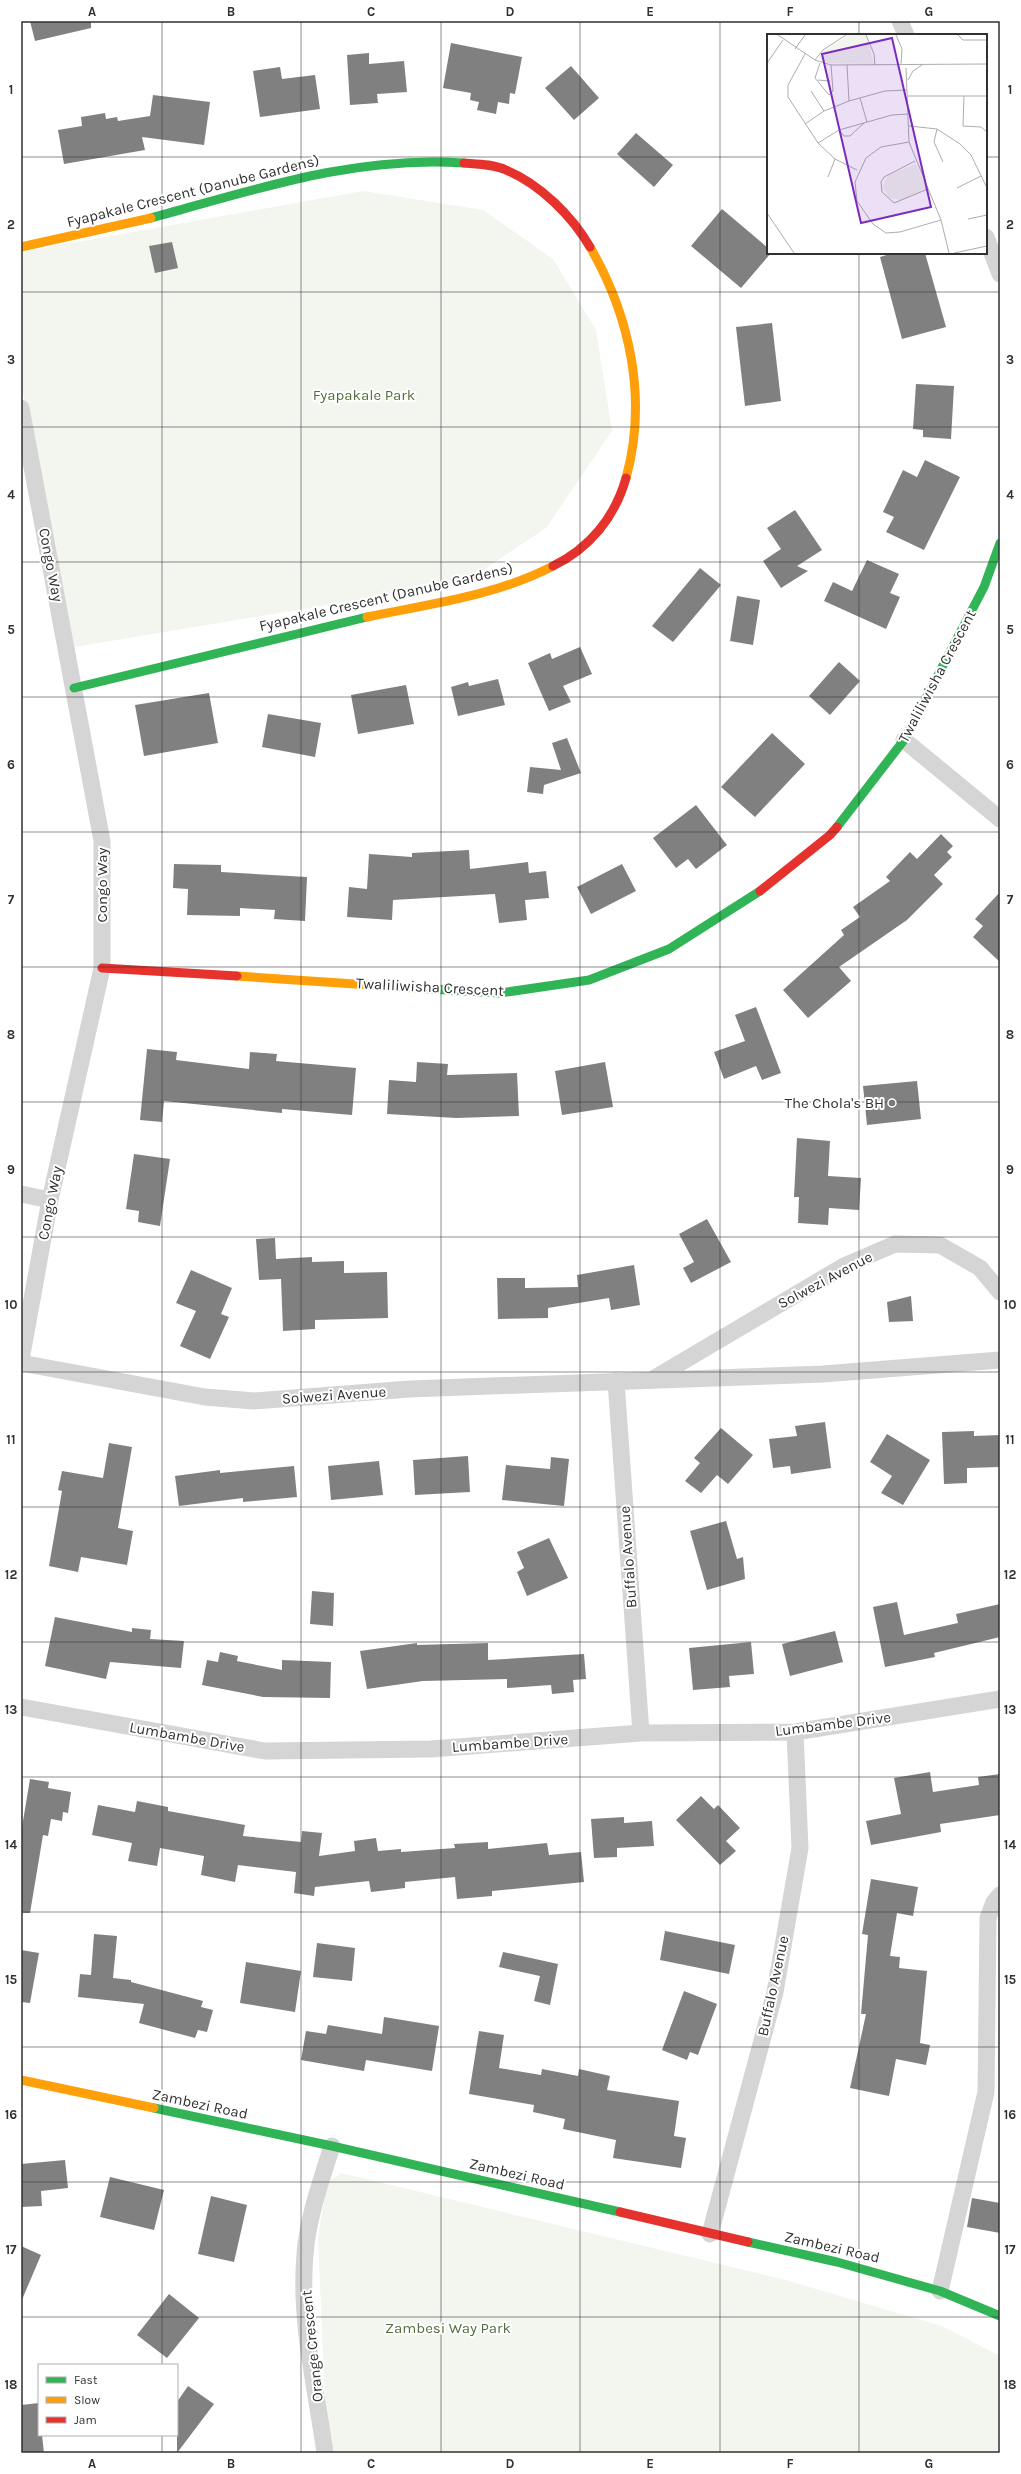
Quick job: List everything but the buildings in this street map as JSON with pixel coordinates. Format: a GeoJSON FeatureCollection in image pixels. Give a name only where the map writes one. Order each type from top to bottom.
{"type":"FeatureCollection","features":[{"type":"Feature","properties":{"kind":"street"},"geometry":{"type":"LineString","coordinates":[[900,21],[906,34]]}},
{"type":"Feature","properties":{"kind":"street","name":"Fyapakale Crescent (Danube Gardens)"},"geometry":{"type":"LineString","coordinates":[[21,247],[126,225],[311,173],[421,160],[464,162],[504,169],[535,186],[565,213],[597,257],[614,296],[634,361],[637,411],[630,463],[618,505],[593,538],[556,565],[504,586],[281,636],[74,688]]}},
{"type":"Feature","properties":{"kind":"street"},"geometry":{"type":"LineString","coordinates":[[987,240],[1000,274]]}},
{"type":"Feature","properties":{"kind":"street","name":"Congo Way"},"geometry":{"type":"LineString","coordinates":[[21,408],[102,841],[102,968],[50,1200],[21,1361]]}},
{"type":"Feature","properties":{"kind":"street","name":"Twaliliwisha Crescent"},"geometry":{"type":"LineString","coordinates":[[102,968],[500,993],[589,980],[670,949],[754,895],[830,835],[904,740],[984,587],[1000,543]]}},
{"type":"Feature","properties":{"kind":"street"},"geometry":{"type":"LineString","coordinates":[[904,740],[1000,819]]}},
{"type":"Feature","properties":{"kind":"street"},"geometry":{"type":"LineString","coordinates":[[21,1194],[50,1200]]}},
{"type":"Feature","properties":{"kind":"street","name":"Solwezi Avenue"},"geometry":{"type":"LineString","coordinates":[[651,1380],[844,1266],[895,1244],[940,1245],[980,1268],[1000,1292]]}},
{"type":"Feature","properties":{"kind":"street","name":"Solwezi Avenue"},"geometry":{"type":"LineString","coordinates":[[21,1361],[228,1400],[254,1400],[410,1389],[823,1374],[1000,1360]]}},
{"type":"Feature","properties":{"kind":"street","name":"Buffalo Avenue"},"geometry":{"type":"LineString","coordinates":[[616,1381],[641,1733]]}},
{"type":"Feature","properties":{"kind":"street","name":"Lumbambe Drive"},"geometry":{"type":"LineString","coordinates":[[21,1707],[265,1751],[431,1749],[641,1733],[795,1732],[1000,1700]]}},
{"type":"Feature","properties":{"kind":"street","name":"Buffalo Avenue"},"geometry":{"type":"LineString","coordinates":[[710,2234],[775,1992],[800,1848],[795,1732]]}},
{"type":"Feature","properties":{"kind":"street"},"geometry":{"type":"LineString","coordinates":[[940,2291],[986,2092],[993,2071],[988,1918],[994,1902],[1000,1895]]}},
{"type":"Feature","properties":{"kind":"street","name":"Zambezi Road"},"geometry":{"type":"LineString","coordinates":[[21,2080],[332,2146],[837,2262],[940,2291],[1000,2316]]}},
{"type":"Feature","properties":{"kind":"street","name":"Orange Crescent"},"geometry":{"type":"LineString","coordinates":[[325,2453],[304,2308],[305,2254],[314,2201],[332,2146]]}},
{"type":"Feature","properties":{"kind":"green space","name":"Fyapakale Park"},"geometry":{"type":"Polygon","coordinates":[[[363,191],[483,210],[553,259],[596,330],[612,431],[546,528],[465,582],[69,648],[21,382],[21,252],[363,191]]]}},
{"type":"Feature","properties":{"kind":"green space","name":"Zambesi Way Park"},"geometry":{"type":"Polygon","coordinates":[[[341,2173],[782,2279],[942,2326],[1000,2356],[1000,2453],[331,2453],[326,2425],[318,2237],[327,2183],[341,2173]]]}},
{"type":"Feature","properties":{"kind":"traffic: fast"},"geometry":{"type":"LineString","coordinates":[[151,218],[267,186],[344,170],[384,164],[423,162],[464,163]]}},
{"type":"Feature","properties":{"kind":"traffic: fast"},"geometry":{"type":"LineString","coordinates":[[837,827],[904,740],[984,587],[1000,543]]}},
{"type":"Feature","properties":{"kind":"traffic: fast"},"geometry":{"type":"LineString","coordinates":[[74,688],[367,617]]}},
{"type":"Feature","properties":{"kind":"traffic: fast"},"geometry":{"type":"LineString","coordinates":[[430,989],[500,993],[589,980],[669,949],[760,891]]}},
{"type":"Feature","properties":{"kind":"traffic: fast"},"geometry":{"type":"LineString","coordinates":[[154,2108],[332,2146],[620,2212]]}},
{"type":"Feature","properties":{"kind":"traffic: fast"},"geometry":{"type":"LineString","coordinates":[[748,2242],[837,2262],[940,2291],[1000,2316]]}},
{"type":"Feature","properties":{"kind":"traffic: slow"},"geometry":{"type":"LineString","coordinates":[[21,247],[151,218]]}},
{"type":"Feature","properties":{"kind":"traffic: slow"},"geometry":{"type":"LineString","coordinates":[[590,247],[604,273],[616,301],[625,330],[631,359],[635,388],[635,418],[632,448],[626,478]]}},
{"type":"Feature","properties":{"kind":"traffic: slow"},"geometry":{"type":"LineString","coordinates":[[367,617],[485,592],[509,585],[553,566]]}},
{"type":"Feature","properties":{"kind":"traffic: slow"},"geometry":{"type":"LineString","coordinates":[[237,976],[430,989]]}},
{"type":"Feature","properties":{"kind":"traffic: slow"},"geometry":{"type":"LineString","coordinates":[[21,2080],[154,2108]]}},
{"type":"Feature","properties":{"kind":"traffic: jam"},"geometry":{"type":"LineString","coordinates":[[464,163],[501,168],[519,176],[543,192],[554,202],[583,235],[590,247]]}},
{"type":"Feature","properties":{"kind":"traffic: jam"},"geometry":{"type":"LineString","coordinates":[[553,566],[578,550],[599,530],[615,506],[626,478]]}},
{"type":"Feature","properties":{"kind":"traffic: jam"},"geometry":{"type":"LineString","coordinates":[[760,891],[830,835],[837,827]]}},
{"type":"Feature","properties":{"kind":"traffic: jam"},"geometry":{"type":"LineString","coordinates":[[102,968],[237,976]]}},
{"type":"Feature","properties":{"kind":"traffic: jam"},"geometry":{"type":"LineString","coordinates":[[620,2212],[748,2242]]}},
{"type":"Feature","properties":{"kind":"place","name":"The Chola's BH"},"geometry":{"type":"Point","coordinates":[892,1103]}}]}
